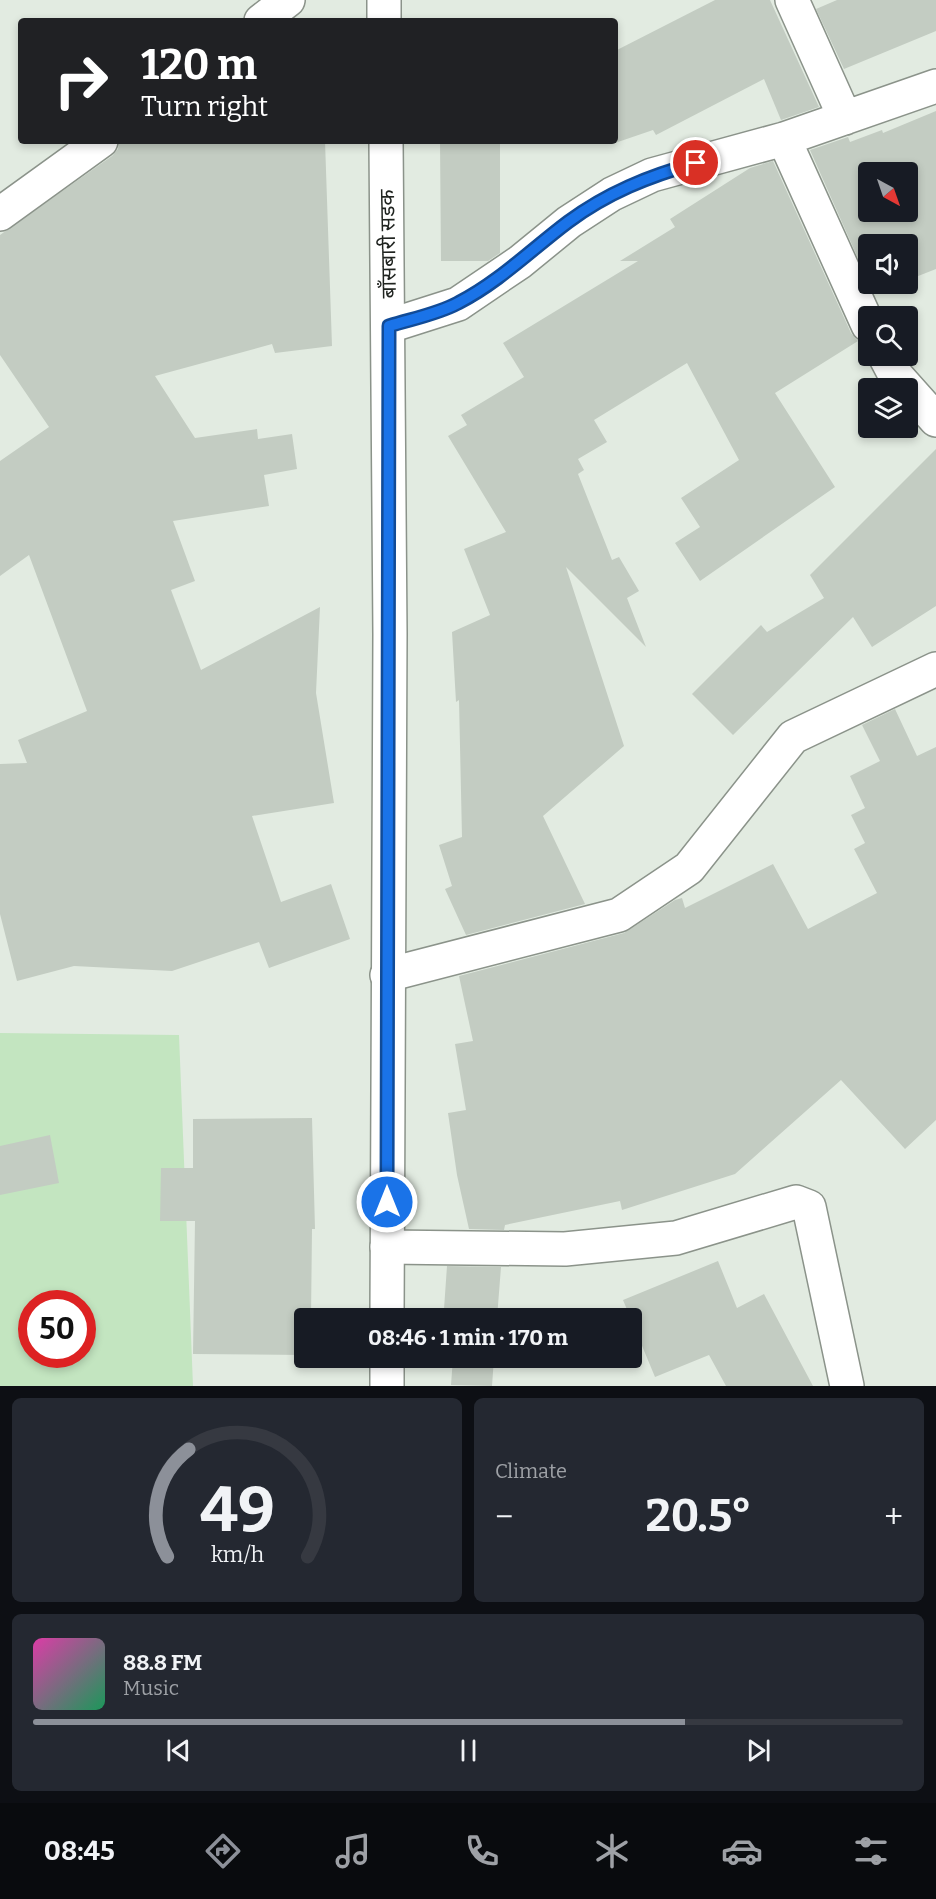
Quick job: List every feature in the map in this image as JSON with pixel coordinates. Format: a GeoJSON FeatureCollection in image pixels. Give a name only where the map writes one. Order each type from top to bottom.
{"type":"FeatureCollection","features":[{"type":"Feature","properties":{"kind":"street"},"geometry":{"type":"LineString","coordinates":[[265,18],[288,0]]}},
{"type":"Feature","properties":{"kind":"street"},"geometry":{"type":"LineString","coordinates":[[384,0],[384,18]]}},
{"type":"Feature","properties":{"kind":"street"},"geometry":{"type":"LineString","coordinates":[[792,0],[845,118]]}},
{"type":"Feature","properties":{"kind":"street"},"geometry":{"type":"LineString","coordinates":[[389,326],[458,304],[520,262],[569,222],[612,194],[652,176],[783,139],[936,86]]}},
{"type":"Feature","properties":{"kind":"street"},"geometry":{"type":"LineString","coordinates":[[783,139],[859,306]]}},
{"type":"Feature","properties":{"kind":"street"},"geometry":{"type":"LineString","coordinates":[[0,214],[97,144]]}},
{"type":"Feature","properties":{"kind":"street","name":"बाँसबारी सडक"},"geometry":{"type":"LineString","coordinates":[[386,144],[389,326],[387,1308]]}},
{"type":"Feature","properties":{"kind":"street"},"geometry":{"type":"LineString","coordinates":[[890,366],[936,420]]}},
{"type":"Feature","properties":{"kind":"street"},"geometry":{"type":"LineString","coordinates":[[387,975],[619,915],[689,868],[793,737],[936,669]]}},
{"type":"Feature","properties":{"kind":"street"},"geometry":{"type":"LineString","coordinates":[[387,1247],[565,1249],[676,1238],[796,1202],[809,1207],[847,1386]]}},
{"type":"Feature","properties":{"kind":"street"},"geometry":{"type":"LineString","coordinates":[[387,1368],[387,1386]]}},
{"type":"Feature","properties":{"kind":"green space"},"geometry":{"type":"Polygon","coordinates":[[[0,1033],[179,1035],[193,1386],[0,1386],[0,1033]]]}},
{"type":"Feature","properties":{"kind":"building"},"geometry":{"type":"Polygon","coordinates":[[[715,0],[770,0],[819,107],[781,120],[764,79],[656,135],[653,130],[618,142],[618,49],[715,0]]]}},
{"type":"Feature","properties":{"kind":"building"},"geometry":{"type":"Polygon","coordinates":[[[837,0],[936,0],[936,31],[844,69],[816,9],[837,0]]]}},
{"type":"Feature","properties":{"kind":"building"},"geometry":{"type":"Polygon","coordinates":[[[936,111],[936,269],[918,276],[918,234],[858,234],[858,258],[810,150],[848,137],[850,142],[882,130],[883,133],[936,111]]]}},
{"type":"Feature","properties":{"kind":"building"},"geometry":{"type":"Polygon","coordinates":[[[119,144],[325,144],[332,346],[275,353],[272,344],[155,376],[195,438],[257,429],[258,439],[292,434],[297,469],[264,475],[269,506],[173,521],[195,581],[171,590],[201,670],[320,607],[316,693],[334,803],[252,816],[281,902],[331,884],[350,939],[269,968],[259,942],[172,971],[74,966],[17,981],[0,914],[0,764],[27,763],[18,740],[87,711],[29,555],[0,576],[0,461],[49,427],[0,355],[0,235],[112,156],[118,149],[119,144]]]}},
{"type":"Feature","properties":{"kind":"building"},"geometry":{"type":"Polygon","coordinates":[[[440,144],[500,144],[500,253],[488,261],[441,261],[440,144]]]}},
{"type":"Feature","properties":{"kind":"building"},"geometry":{"type":"Polygon","coordinates":[[[773,161],[851,333],[858,341],[775,393],[835,487],[700,581],[675,543],[700,527],[681,498],[739,460],[687,363],[594,420],[607,442],[578,459],[584,470],[578,474],[612,560],[619,557],[639,591],[627,598],[646,647],[566,567],[624,746],[543,816],[585,904],[466,935],[445,889],[452,886],[439,845],[462,837],[459,700],[456,702],[452,632],[490,615],[464,549],[506,532],[448,436],[467,425],[461,415],[524,377],[503,343],[638,261],[620,261],[675,227],[670,219],[750,168],[773,161]]]}},
{"type":"Feature","properties":{"kind":"building"},"geometry":{"type":"Polygon","coordinates":[[[936,449],[936,606],[872,647],[853,617],[733,735],[692,694],[761,625],[767,632],[824,598],[810,575],[936,449]]]}},
{"type":"Feature","properties":{"kind":"building"},"geometry":{"type":"Polygon","coordinates":[[[895,709],[917,756],[936,747],[936,1120],[905,1149],[841,1080],[735,1174],[622,1210],[620,1201],[505,1225],[504,1230],[469,1229],[457,1175],[448,1113],[466,1110],[455,1044],[473,1041],[459,976],[624,933],[675,900],[682,898],[685,908],[773,864],[808,929],[877,893],[854,849],[865,843],[851,815],[865,808],[850,776],[880,761],[862,725],[895,709]]]}},
{"type":"Feature","properties":{"kind":"building"},"geometry":{"type":"Polygon","coordinates":[[[312,1118],[315,1229],[312,1229],[311,1308],[294,1308],[294,1355],[193,1354],[195,1221],[160,1221],[161,1168],[193,1168],[193,1119],[312,1118]]]}},
{"type":"Feature","properties":{"kind":"building"},"geometry":{"type":"Polygon","coordinates":[[[50,1135],[59,1183],[0,1195],[0,1146],[50,1135]]]}},
{"type":"Feature","properties":{"kind":"building"},"geometry":{"type":"Polygon","coordinates":[[[718,1261],[737,1308],[764,1294],[813,1386],[726,1386],[709,1355],[655,1377],[642,1346],[642,1308],[626,1308],[623,1300],[718,1261]]]}},
{"type":"Feature","properties":{"kind":"building"},"geometry":{"type":"Polygon","coordinates":[[[447,1266],[501,1267],[498,1308],[444,1308],[447,1266]]]}},
{"type":"Feature","properties":{"kind":"building"},"geometry":{"type":"Polygon","coordinates":[[[452,1368],[493,1368],[492,1386],[451,1385],[452,1368]]]}},
{"type":"Feature","properties":{"kind":"route"},"geometry":{"type":"LineString","coordinates":[[387,1202],[389,326],[458,304],[520,262],[569,222],[612,194],[652,176],[696,163]]}}]}
